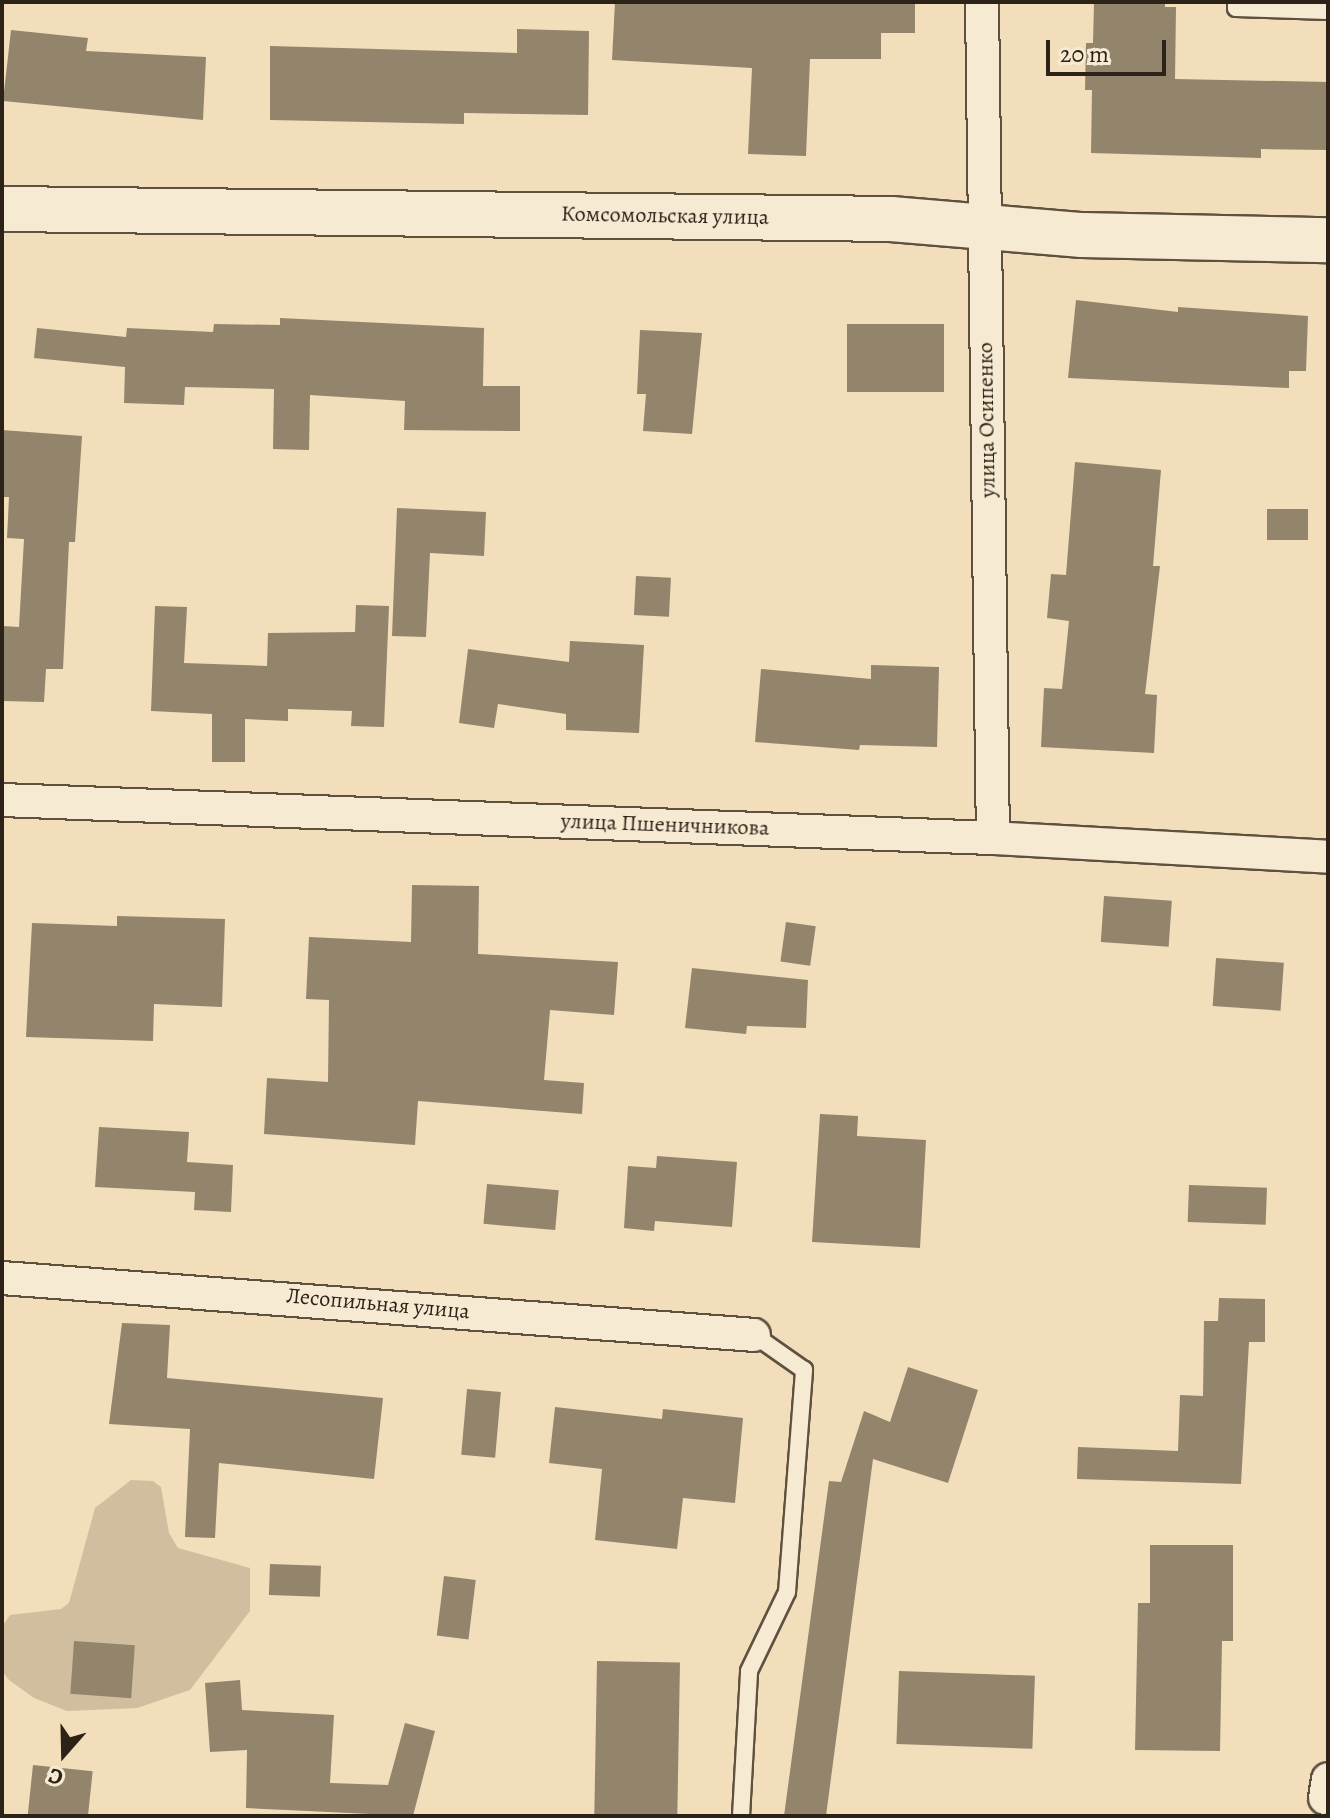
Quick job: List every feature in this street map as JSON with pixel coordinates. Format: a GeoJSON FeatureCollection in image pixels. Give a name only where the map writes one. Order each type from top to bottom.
{"type":"FeatureCollection","features":[{"type":"Feature","properties":{"kind":"street","name":"улица Осипенко"},"geometry":{"type":"LineString","coordinates":[[982,2],[993,838]]}},
{"type":"Feature","properties":{"kind":"street","name":"Комсомольская улица"},"geometry":{"type":"LineString","coordinates":[[2,209],[891,219],[984,229],[1328,240]]}},
{"type":"Feature","properties":{"kind":"street","name":"улица Пшеничникова"},"geometry":{"type":"LineString","coordinates":[[2,800],[993,838],[1328,857]]}},
{"type":"Feature","properties":{"kind":"street","name":"Лесопильная улица"},"geometry":{"type":"LineString","coordinates":[[2,1278],[754,1335]]}},
{"type":"Feature","properties":{"kind":"lane"},"geometry":{"type":"LineString","coordinates":[[1236,2],[1236,8],[1328,11]]}},
{"type":"Feature","properties":{"kind":"lane"},"geometry":{"type":"LineString","coordinates":[[741,1816],[749,1671],[787,1592],[804,1370],[754,1335]]}},
{"type":"Feature","properties":{"kind":"shaded area"},"geometry":{"type":"Polygon","coordinates":[[[131,1480],[153,1481],[161,1487],[169,1533],[178,1548],[250,1568],[250,1611],[190,1690],[137,1708],[67,1711],[34,1698],[2,1671],[2,1627],[10,1615],[61,1609],[69,1603],[95,1508],[131,1480]]]}},
{"type":"Feature","properties":{"kind":"building"},"geometry":{"type":"Polygon","coordinates":[[[615,2],[915,2],[915,33],[881,33],[881,59],[810,59],[806,156],[748,154],[752,68],[612,60],[615,2]]]}},
{"type":"Feature","properties":{"kind":"building"},"geometry":{"type":"Polygon","coordinates":[[[1094,2],[1165,2],[1165,7],[1176,7],[1175,79],[1328,82],[1328,150],[1261,149],[1261,158],[1091,153],[1092,90],[1085,90],[1086,43],[1093,43],[1094,2]]]}},
{"type":"Feature","properties":{"kind":"building"},"geometry":{"type":"Polygon","coordinates":[[[517,29],[589,31],[588,115],[464,113],[464,124],[270,120],[270,46],[517,53],[517,29]]]}},
{"type":"Feature","properties":{"kind":"building"},"geometry":{"type":"Polygon","coordinates":[[[11,30],[88,38],[86,51],[206,57],[203,120],[3,101],[11,30]]]}},
{"type":"Feature","properties":{"kind":"building"},"geometry":{"type":"Polygon","coordinates":[[[1076,300],[1178,312],[1178,307],[1308,316],[1306,371],[1289,371],[1289,388],[1068,378],[1076,300]]]}},
{"type":"Feature","properties":{"kind":"building"},"geometry":{"type":"Polygon","coordinates":[[[280,318],[484,328],[483,386],[520,386],[520,431],[404,430],[405,401],[310,395],[309,450],[273,449],[274,389],[185,387],[184,405],[124,403],[125,367],[34,358],[37,328],[126,337],[127,328],[213,332],[214,324],[280,325],[280,318]]]}},
{"type":"Feature","properties":{"kind":"building"},"geometry":{"type":"Polygon","coordinates":[[[847,324],[944,324],[944,392],[847,392],[847,324]]]}},
{"type":"Feature","properties":{"kind":"building"},"geometry":{"type":"Polygon","coordinates":[[[640,330],[702,333],[692,434],[643,431],[646,394],[637,394],[640,330]]]}},
{"type":"Feature","properties":{"kind":"building"},"geometry":{"type":"Polygon","coordinates":[[[2,430],[82,436],[75,542],[69,542],[63,669],[46,669],[44,702],[2,701],[2,626],[19,627],[24,539],[7,538],[9,497],[2,497],[2,430]]]}},
{"type":"Feature","properties":{"kind":"building"},"geometry":{"type":"Polygon","coordinates":[[[1075,462],[1161,470],[1153,566],[1160,566],[1145,694],[1157,695],[1154,753],[1041,747],[1044,688],[1062,689],[1069,621],[1047,618],[1051,574],[1066,575],[1075,462]]]}},
{"type":"Feature","properties":{"kind":"building"},"geometry":{"type":"Polygon","coordinates":[[[397,508],[486,512],[484,556],[430,553],[426,637],[392,636],[397,508]]]}},
{"type":"Feature","properties":{"kind":"building"},"geometry":{"type":"Polygon","coordinates":[[[1267,509],[1308,509],[1308,540],[1267,540],[1267,509]]]}},
{"type":"Feature","properties":{"kind":"building"},"geometry":{"type":"Polygon","coordinates":[[[636,576],[671,578],[669,617],[634,615],[636,576]]]}},
{"type":"Feature","properties":{"kind":"building"},"geometry":{"type":"Polygon","coordinates":[[[356,605],[389,606],[384,727],[351,726],[352,711],[288,709],[288,721],[245,719],[245,762],[212,762],[212,714],[151,711],[155,606],[187,607],[184,663],[267,666],[268,633],[355,632],[356,605]]]}},
{"type":"Feature","properties":{"kind":"building"},"geometry":{"type":"Polygon","coordinates":[[[570,641],[644,645],[639,733],[566,730],[566,714],[498,704],[494,728],[459,723],[468,649],[569,662],[570,641]]]}},
{"type":"Feature","properties":{"kind":"building"},"geometry":{"type":"Polygon","coordinates":[[[871,665],[939,667],[937,747],[860,745],[859,750],[755,742],[761,669],[871,679],[871,665]]]}},
{"type":"Feature","properties":{"kind":"building"},"geometry":{"type":"Polygon","coordinates":[[[412,885],[479,886],[478,954],[618,962],[614,1015],[550,1010],[544,1080],[584,1083],[582,1114],[418,1101],[415,1145],[264,1134],[267,1078],[328,1082],[329,1000],[306,999],[309,937],[411,942],[412,885]]]}},
{"type":"Feature","properties":{"kind":"building"},"geometry":{"type":"Polygon","coordinates":[[[1104,896],[1172,901],[1169,947],[1101,942],[1104,896]]]}},
{"type":"Feature","properties":{"kind":"building"},"geometry":{"type":"Polygon","coordinates":[[[117,916],[225,919],[222,1007],[154,1004],[153,1041],[26,1037],[32,923],[117,926],[117,916]]]}},
{"type":"Feature","properties":{"kind":"building"},"geometry":{"type":"Polygon","coordinates":[[[786,922],[816,926],[810,966],[780,962],[786,922]]]}},
{"type":"Feature","properties":{"kind":"building"},"geometry":{"type":"Polygon","coordinates":[[[1216,958],[1284,963],[1280,1011],[1213,1006],[1216,958]]]}},
{"type":"Feature","properties":{"kind":"building"},"geometry":{"type":"Polygon","coordinates":[[[692,968],[808,980],[806,1028],[747,1026],[746,1034],[685,1028],[692,968]]]}},
{"type":"Feature","properties":{"kind":"building"},"geometry":{"type":"Polygon","coordinates":[[[820,1114],[858,1116],[857,1136],[926,1140],[920,1248],[812,1242],[820,1114]]]}},
{"type":"Feature","properties":{"kind":"building"},"geometry":{"type":"Polygon","coordinates":[[[99,1127],[189,1132],[187,1162],[233,1165],[231,1212],[194,1210],[195,1192],[95,1187],[99,1127]]]}},
{"type":"Feature","properties":{"kind":"building"},"geometry":{"type":"Polygon","coordinates":[[[657,1156],[737,1162],[732,1227],[655,1221],[654,1231],[624,1228],[628,1166],[656,1168],[657,1156]]]}},
{"type":"Feature","properties":{"kind":"building"},"geometry":{"type":"Polygon","coordinates":[[[487,1184],[559,1190],[555,1230],[484,1224],[487,1184]]]}},
{"type":"Feature","properties":{"kind":"building"},"geometry":{"type":"Polygon","coordinates":[[[1189,1185],[1267,1188],[1266,1225],[1188,1222],[1189,1185]]]}},
{"type":"Feature","properties":{"kind":"building"},"geometry":{"type":"Polygon","coordinates":[[[1219,1298],[1265,1299],[1265,1342],[1249,1342],[1241,1484],[1077,1479],[1078,1447],[1178,1451],[1180,1395],[1203,1396],[1204,1321],[1218,1321],[1219,1298]]]}},
{"type":"Feature","properties":{"kind":"building"},"geometry":{"type":"Polygon","coordinates":[[[122,1323],[170,1325],[167,1378],[383,1398],[374,1479],[219,1463],[215,1538],[185,1537],[190,1429],[109,1424],[122,1323]]]}},
{"type":"Feature","properties":{"kind":"building"},"geometry":{"type":"Polygon","coordinates":[[[908,1367],[978,1390],[948,1483],[873,1459],[826,1816],[784,1816],[829,1481],[841,1482],[864,1411],[890,1422],[908,1367]]]}},
{"type":"Feature","properties":{"kind":"building"},"geometry":{"type":"Polygon","coordinates":[[[467,1389],[501,1392],[495,1458],[461,1455],[467,1389]]]}},
{"type":"Feature","properties":{"kind":"building"},"geometry":{"type":"Polygon","coordinates":[[[555,1407],[662,1419],[663,1409],[743,1418],[735,1503],[683,1498],[677,1549],[595,1540],[602,1469],[549,1463],[555,1407]]]}},
{"type":"Feature","properties":{"kind":"building"},"geometry":{"type":"Polygon","coordinates":[[[1150,1545],[1233,1545],[1233,1641],[1222,1641],[1220,1751],[1135,1750],[1138,1603],[1150,1603],[1150,1545]]]}},
{"type":"Feature","properties":{"kind":"building"},"geometry":{"type":"Polygon","coordinates":[[[270,1564],[321,1566],[320,1597],[269,1595],[270,1564]]]}},
{"type":"Feature","properties":{"kind":"building"},"geometry":{"type":"Polygon","coordinates":[[[444,1576],[476,1580],[468,1639],[437,1636],[444,1576]]]}},
{"type":"Feature","properties":{"kind":"building"},"geometry":{"type":"Polygon","coordinates":[[[74,1641],[135,1645],[131,1698],[70,1694],[74,1641]]]}},
{"type":"Feature","properties":{"kind":"building"},"geometry":{"type":"Polygon","coordinates":[[[597,1661],[680,1662],[677,1816],[594,1816],[597,1661]]]}},
{"type":"Feature","properties":{"kind":"building"},"geometry":{"type":"Polygon","coordinates":[[[899,1671],[1035,1676],[1032,1749],[896,1744],[899,1671]]]}},
{"type":"Feature","properties":{"kind":"building"},"geometry":{"type":"Polygon","coordinates":[[[240,1680],[242,1710],[334,1715],[330,1783],[388,1785],[405,1723],[435,1731],[413,1816],[246,1808],[247,1750],[210,1752],[205,1683],[240,1680]]]}},
{"type":"Feature","properties":{"kind":"building"},"geometry":{"type":"Polygon","coordinates":[[[33,1765],[93,1771],[88,1816],[28,1816],[33,1765]]]}}]}
